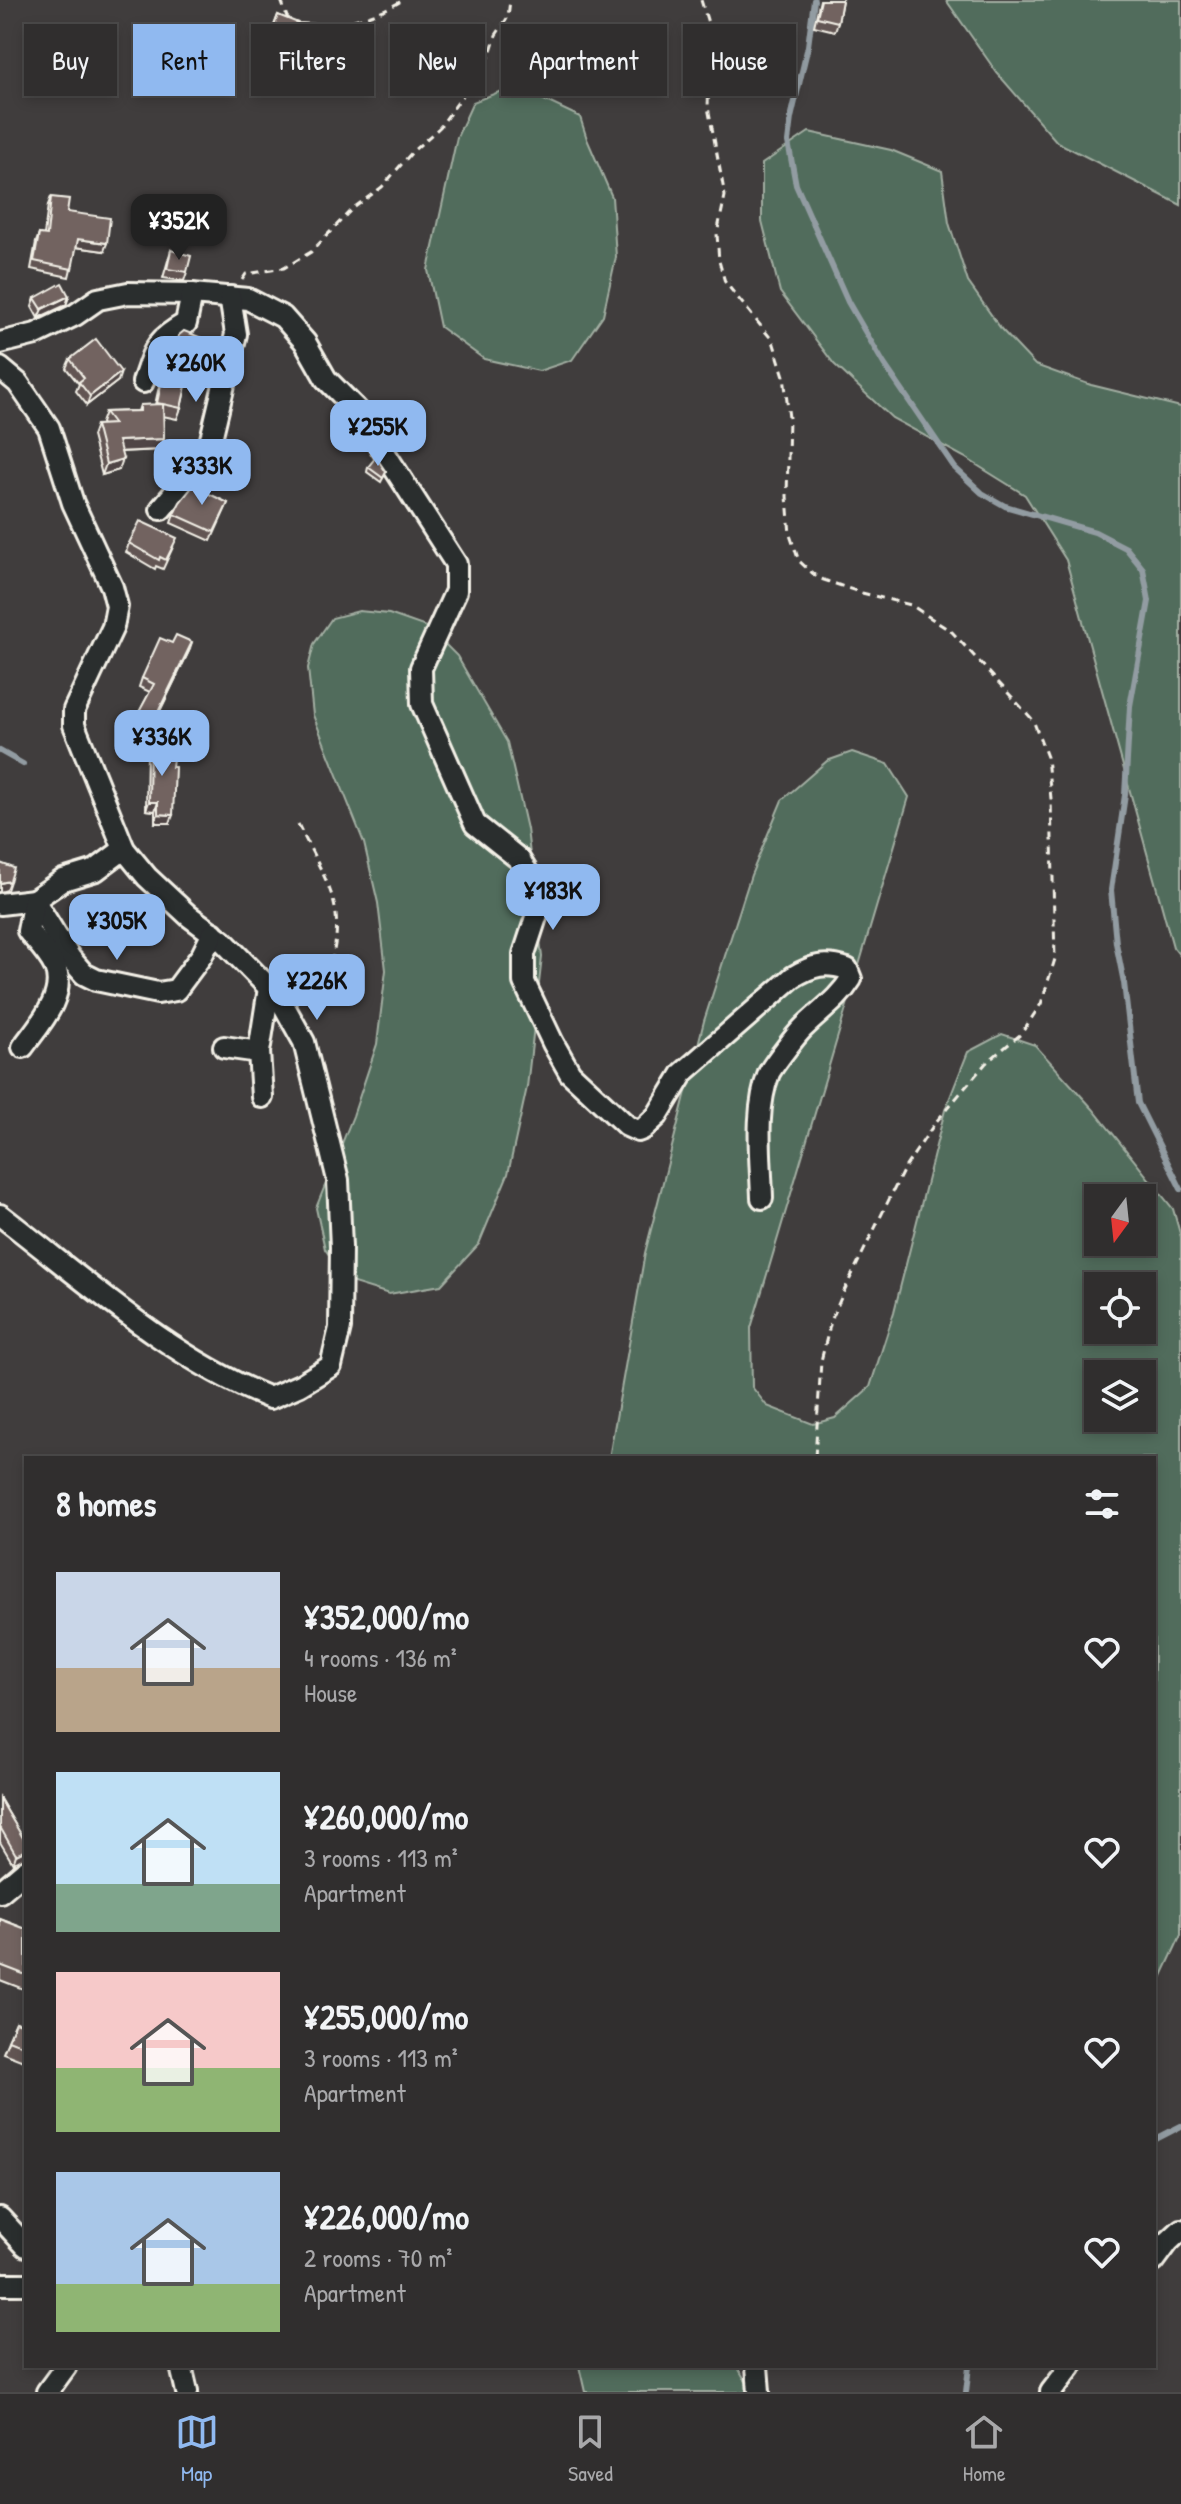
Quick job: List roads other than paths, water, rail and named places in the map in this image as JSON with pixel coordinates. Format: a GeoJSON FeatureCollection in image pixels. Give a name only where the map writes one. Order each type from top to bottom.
{"type":"FeatureCollection","features":[{"type":"Feature","properties":{"kind":"street"},"geometry":{"type":"LineString","coordinates":[[0,343],[36,334],[75,315],[98,299],[128,293],[248,299],[283,317],[305,342],[326,379],[357,410],[456,564],[456,591],[421,668],[422,704],[475,824],[519,859],[539,891],[541,902],[524,954],[524,982],[570,1073],[627,1126],[638,1131],[657,1116],[683,1073],[793,977],[814,965],[831,963],[847,969],[851,979],[846,987],[802,1029],[770,1071],[763,1095],[762,1198]]}},
{"type":"Feature","properties":{"kind":"street"},"geometry":{"type":"LineString","coordinates":[[143,382],[155,346],[186,323],[192,294]]}},
{"type":"Feature","properties":{"kind":"street"},"geometry":{"type":"LineString","coordinates":[[161,509],[205,457],[236,334],[230,297]]}},
{"type":"Feature","properties":{"kind":"street"},"geometry":{"type":"LineString","coordinates":[[0,368],[18,383],[49,428],[73,503],[112,587],[117,606],[113,627],[74,710],[74,725],[124,849],[147,877],[189,916],[213,933],[269,988],[285,1007],[304,1042],[338,1180],[340,1328],[331,1366],[300,1385],[270,1398],[241,1386],[162,1339],[0,1215]]}},
{"type":"Feature","properties":{"kind":"street"},"geometry":{"type":"LineString","coordinates":[[0,904],[34,900],[63,880],[96,870],[124,849]]}},
{"type":"Feature","properties":{"kind":"street"},"geometry":{"type":"LineString","coordinates":[[34,900],[84,974],[96,980],[158,993],[176,990],[202,955],[213,933]]}},
{"type":"Feature","properties":{"kind":"street"},"geometry":{"type":"LineString","coordinates":[[23,1047],[50,1012],[57,986],[56,969],[28,931],[34,900]]}},
{"type":"Feature","properties":{"kind":"street"},"geometry":{"type":"LineString","coordinates":[[262,1097],[259,1052],[269,988]]}},
{"type":"Feature","properties":{"kind":"street"},"geometry":{"type":"LineString","coordinates":[[224,1047],[259,1052]]}},
{"type":"Feature","properties":{"kind":"street"},"geometry":{"type":"LineString","coordinates":[[0,1892],[24,1872]]}},
{"type":"Feature","properties":{"kind":"street"},"geometry":{"type":"LineString","coordinates":[[0,2218],[24,2244]]}},
{"type":"Feature","properties":{"kind":"street"},"geometry":{"type":"LineString","coordinates":[[1156,2258],[1181,2230]]}},
{"type":"Feature","properties":{"kind":"street"},"geometry":{"type":"LineString","coordinates":[[0,2284],[24,2284]]}},
{"type":"Feature","properties":{"kind":"street"},"geometry":{"type":"LineString","coordinates":[[47,2392],[65,2368]]}},
{"type":"Feature","properties":{"kind":"street"},"geometry":{"type":"LineString","coordinates":[[181,2368],[187,2392]]}},
{"type":"Feature","properties":{"kind":"street"},"geometry":{"type":"LineString","coordinates":[[757,2368],[759,2392]]}},
{"type":"Feature","properties":{"kind":"street"},"geometry":{"type":"LineString","coordinates":[[1051,2392],[1069,2368]]}},
{"type":"Feature","properties":{"kind":"waterway"},"geometry":{"type":"LineString","coordinates":[[814,0],[788,142],[796,185],[848,302],[884,364],[955,468],[982,493],[1005,506],[1095,532],[1126,548],[1143,569],[1149,601],[1130,706],[1125,795],[1111,890],[1138,1103],[1181,1189]]}},
{"type":"Feature","properties":{"kind":"waterway"},"geometry":{"type":"LineString","coordinates":[[0,751],[23,764]]}},
{"type":"Feature","properties":{"kind":"waterway"},"geometry":{"type":"LineString","coordinates":[[1156,2139],[1181,2126]]}},
{"type":"Feature","properties":{"kind":"waterway"},"geometry":{"type":"LineString","coordinates":[[966,2392],[969,2368]]}}]}
